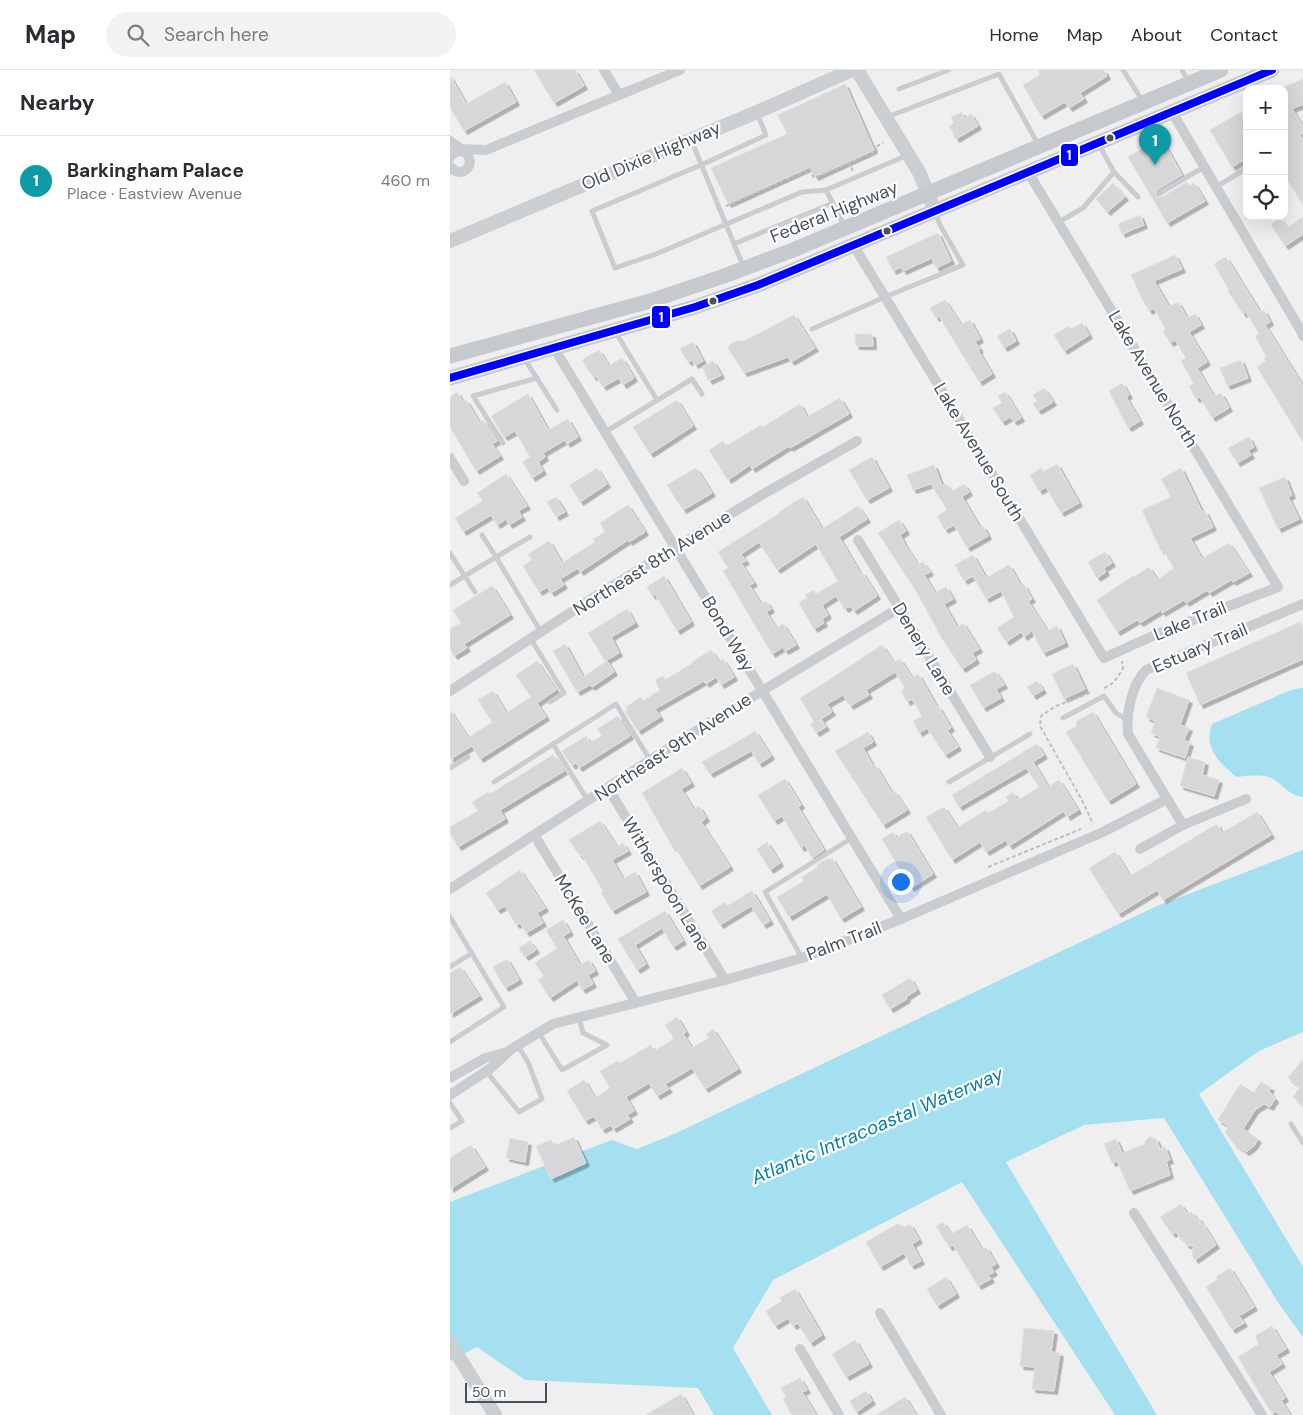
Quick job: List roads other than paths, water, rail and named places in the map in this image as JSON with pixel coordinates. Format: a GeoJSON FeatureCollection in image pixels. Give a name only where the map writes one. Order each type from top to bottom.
{"type":"FeatureCollection","features":[{"type":"Feature","properties":{"kind":"main road","name":"Federal Highway"},"geometry":{"type":"LineString","coordinates":[[450,356],[650,301],[744,268],[928,194],[1221,70]]}},
{"type":"Feature","properties":{"kind":"main road","name":"Federal Highway"},"geometry":{"type":"LineString","coordinates":[[450,378],[614,331],[720,298],[775,278],[1272,70]]}},
{"type":"Feature","properties":{"kind":"main road"},"geometry":{"type":"LineString","coordinates":[[1172,112],[1189,83]]}},
{"type":"Feature","properties":{"kind":"street"},"geometry":{"type":"LineString","coordinates":[[604,70],[619,95]]}},
{"type":"Feature","properties":{"kind":"street"},"geometry":{"type":"LineString","coordinates":[[458,155],[486,150],[680,70]]}},
{"type":"Feature","properties":{"kind":"street","name":"Old Dixie Highway"},"geometry":{"type":"LineString","coordinates":[[450,241],[852,70]]}},
{"type":"Feature","properties":{"kind":"street"},"geometry":{"type":"LineString","coordinates":[[857,70],[919,172],[935,211]]}},
{"type":"Feature","properties":{"kind":"street"},"geometry":{"type":"LineString","coordinates":[[1172,112],[1302,331],[1303,336]]}},
{"type":"Feature","properties":{"kind":"street"},"geometry":{"type":"LineString","coordinates":[[450,141],[468,168],[462,172],[451,169]]}},
{"type":"Feature","properties":{"kind":"street"},"geometry":{"type":"LineString","coordinates":[[458,155],[486,150]]}},
{"type":"Feature","properties":{"kind":"street","name":"Lake Avenue North"},"geometry":{"type":"LineString","coordinates":[[1028,172],[1278,587]]}},
{"type":"Feature","properties":{"kind":"street","name":"Lake Avenue South"},"geometry":{"type":"LineString","coordinates":[[854,246],[1104,658]]}},
{"type":"Feature","properties":{"kind":"street","name":"Bond Way"},"geometry":{"type":"LineString","coordinates":[[554,348],[901,919]]}},
{"type":"Feature","properties":{"kind":"street","name":"Northeast 8th Avenue"},"geometry":{"type":"LineString","coordinates":[[450,691],[599,594],[760,496],[858,440]]}},
{"type":"Feature","properties":{"kind":"street"},"geometry":{"type":"LineString","coordinates":[[450,458],[464,481]]}},
{"type":"Feature","properties":{"kind":"street","name":"Denery Lane"},"geometry":{"type":"LineString","coordinates":[[858,540],[990,757]]}},
{"type":"Feature","properties":{"kind":"street","name":"Lake Trail"},"geometry":{"type":"LineString","coordinates":[[1104,658],[1156,634],[1278,587]]}},
{"type":"Feature","properties":{"kind":"street","name":"Estuary Trail"},"geometry":{"type":"LineString","coordinates":[[1127,720],[1140,677],[1146,670],[1303,604]]}},
{"type":"Feature","properties":{"kind":"street","name":"Northeast 9th Avenue"},"geometry":{"type":"LineString","coordinates":[[450,889],[762,690],[899,608]]}},
{"type":"Feature","properties":{"kind":"street"},"geometry":{"type":"LineString","coordinates":[[1127,720],[1128,734],[1183,825]]}},
{"type":"Feature","properties":{"kind":"street","name":"Witherspoon Lane"},"geometry":{"type":"LineString","coordinates":[[608,788],[725,980]]}},
{"type":"Feature","properties":{"kind":"street","name":"Palm Trail"},"geometry":{"type":"LineString","coordinates":[[450,1095],[486,1072],[514,1048],[553,1024],[725,980],[802,958],[901,919],[1103,832],[1167,799]]}},
{"type":"Feature","properties":{"kind":"street"},"geometry":{"type":"LineString","coordinates":[[1140,849],[1183,825],[1246,799]]}},
{"type":"Feature","properties":{"kind":"street","name":"McKee Lane"},"geometry":{"type":"LineString","coordinates":[[534,836],[636,1003]]}},
{"type":"Feature","properties":{"kind":"street","name":"Palm Trail"},"geometry":{"type":"LineString","coordinates":[[450,1078],[485,1058],[514,1048]]}},
{"type":"Feature","properties":{"kind":"street"},"geometry":{"type":"LineString","coordinates":[[1134,1213],[1262,1415]]}},
{"type":"Feature","properties":{"kind":"street"},"geometry":{"type":"LineString","coordinates":[[880,1313],[942,1415]]}},
{"type":"Feature","properties":{"kind":"street"},"geometry":{"type":"LineString","coordinates":[[450,1343],[495,1415]]}},
{"type":"Feature","properties":{"kind":"street"},"geometry":{"type":"LineString","coordinates":[[800,1349],[839,1415]]}},
{"type":"Feature","properties":{"kind":"lane"},"geometry":{"type":"LineString","coordinates":[[899,88],[949,70]]}},
{"type":"Feature","properties":{"kind":"lane"},"geometry":{"type":"LineString","coordinates":[[1123,70],[1143,103]]}},
{"type":"Feature","properties":{"kind":"lane"},"geometry":{"type":"LineString","coordinates":[[1182,70],[1189,83]]}},
{"type":"Feature","properties":{"kind":"lane"},"geometry":{"type":"LineString","coordinates":[[886,118],[998,72],[1040,146]]}},
{"type":"Feature","properties":{"kind":"lane"},"geometry":{"type":"LineString","coordinates":[[757,112],[766,135],[592,211],[615,268],[656,254],[802,192],[826,190],[908,154]]}},
{"type":"Feature","properties":{"kind":"lane"},"geometry":{"type":"LineString","coordinates":[[690,139],[744,268]]}},
{"type":"Feature","properties":{"kind":"lane"},"geometry":{"type":"LineString","coordinates":[[1098,143],[1114,172],[1138,197]]}},
{"type":"Feature","properties":{"kind":"lane"},"geometry":{"type":"LineString","coordinates":[[1160,193],[1204,167]]}},
{"type":"Feature","properties":{"kind":"lane"},"geometry":{"type":"LineString","coordinates":[[1216,187],[1243,170]]}},
{"type":"Feature","properties":{"kind":"lane"},"geometry":{"type":"LineString","coordinates":[[1058,222],[1083,208],[1114,172]]}},
{"type":"Feature","properties":{"kind":"lane"},"geometry":{"type":"LineString","coordinates":[[826,190],[846,228]]}},
{"type":"Feature","properties":{"kind":"lane"},"geometry":{"type":"LineString","coordinates":[[734,244],[833,203]]}},
{"type":"Feature","properties":{"kind":"lane"},"geometry":{"type":"LineString","coordinates":[[812,329],[963,265],[940,225],[935,211]]}},
{"type":"Feature","properties":{"kind":"lane"},"geometry":{"type":"LineString","coordinates":[[614,331],[657,400]]}},
{"type":"Feature","properties":{"kind":"lane"},"geometry":{"type":"LineString","coordinates":[[524,357],[556,410]]}},
{"type":"Feature","properties":{"kind":"lane"},"geometry":{"type":"LineString","coordinates":[[503,443],[473,396],[537,378]]}},
{"type":"Feature","properties":{"kind":"lane"},"geometry":{"type":"LineString","coordinates":[[605,432],[692,379],[702,394]]}},
{"type":"Feature","properties":{"kind":"lane"},"geometry":{"type":"LineString","coordinates":[[482,535],[541,632]]}},
{"type":"Feature","properties":{"kind":"lane"},"geometry":{"type":"LineString","coordinates":[[450,585],[530,537]]}},
{"type":"Feature","properties":{"kind":"lane"},"geometry":{"type":"LineString","coordinates":[[450,553],[475,592]]}},
{"type":"Feature","properties":{"kind":"lane"},"geometry":{"type":"LineString","coordinates":[[530,639],[564,693],[550,702]]}},
{"type":"Feature","properties":{"kind":"lane"},"geometry":{"type":"LineString","coordinates":[[1063,718],[1104,696],[1116,713],[1127,720]]}},
{"type":"Feature","properties":{"kind":"lane"},"geometry":{"type":"LineString","coordinates":[[494,782],[616,704],[651,760]]}},
{"type":"Feature","properties":{"kind":"lane"},"geometry":{"type":"LineString","coordinates":[[949,782],[1030,734]]}},
{"type":"Feature","properties":{"kind":"lane"},"geometry":{"type":"LineString","coordinates":[[553,744],[588,801]]}},
{"type":"Feature","properties":{"kind":"lane"},"geometry":{"type":"LineString","coordinates":[[450,768],[468,757]]}},
{"type":"Feature","properties":{"kind":"lane"},"geometry":{"type":"LineString","coordinates":[[802,958],[765,892],[852,838]]}},
{"type":"Feature","properties":{"kind":"lane"},"geometry":{"type":"LineString","coordinates":[[450,917],[452,926],[472,953],[504,1007],[450,1042]]}},
{"type":"Feature","properties":{"kind":"lane"},"geometry":{"type":"LineString","coordinates":[[450,966],[472,953]]}},
{"type":"Feature","properties":{"kind":"lane"},"geometry":{"type":"LineString","coordinates":[[539,1033],[562,1070],[607,1045],[583,1033],[579,1018]]}},
{"type":"Feature","properties":{"kind":"lane"},"geometry":{"type":"LineString","coordinates":[[486,1072],[518,1112],[542,1100],[528,1062],[514,1048]]}},
{"type":"Feature","properties":{"kind":"lane"},"geometry":{"type":"LineString","coordinates":[[450,1103],[462,1121],[450,1128]]}},
{"type":"Feature","properties":{"kind":"lane"},"geometry":{"type":"LineString","coordinates":[[1291,1124],[1303,1142]]}},
{"type":"Feature","properties":{"kind":"water"},"geometry":{"type":"Polygon","coordinates":[[[1303,688],[1303,797],[1292,794],[1275,780],[1265,776],[1236,777],[1214,754],[1210,740],[1212,724],[1291,690],[1303,688]]]}},
{"type":"Feature","properties":{"kind":"water","name":"Atlantic Intracoastal Waterway"},"geometry":{"type":"Polygon","coordinates":[[[1303,850],[1303,1032],[1259,1051],[1199,1094],[1303,1267],[1303,1337],[1279,1304],[1164,1118],[1084,1125],[1006,1162],[1157,1415],[1115,1415],[962,1182],[773,1280],[733,1348],[772,1415],[714,1415],[698,1388],[525,1380],[477,1347],[450,1361],[450,1202],[612,1140],[637,1149],[674,1134],[1157,906],[1303,850]]]}},
{"type":"Feature","properties":{"kind":"place","name":"Barkingham Palace"},"geometry":{"type":"Point","coordinates":[1155,165]}}]}
